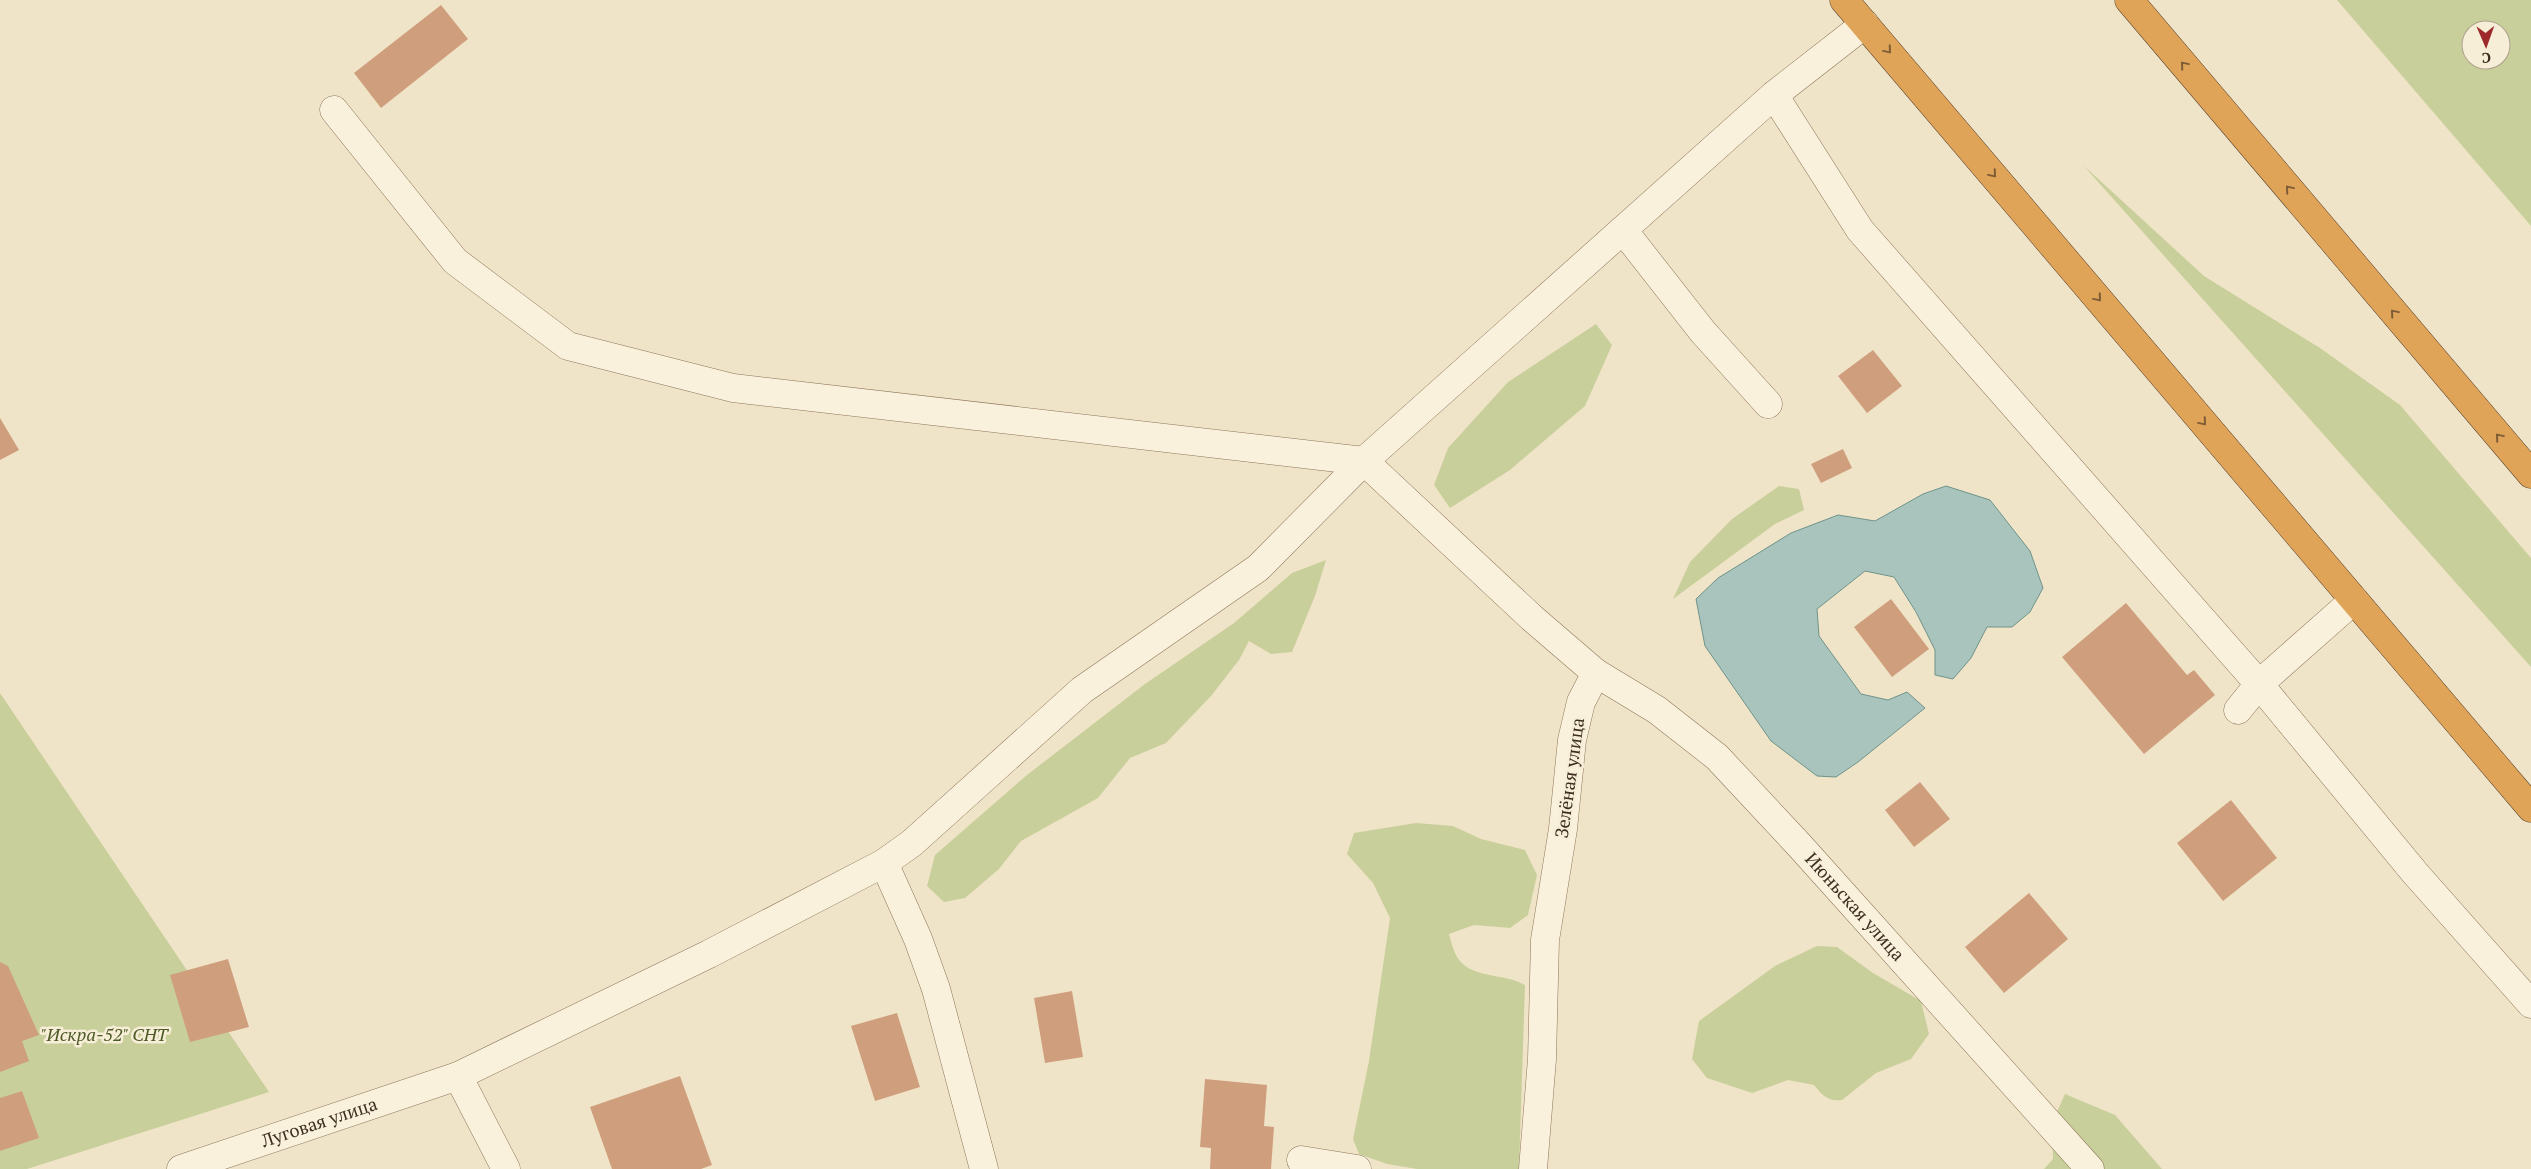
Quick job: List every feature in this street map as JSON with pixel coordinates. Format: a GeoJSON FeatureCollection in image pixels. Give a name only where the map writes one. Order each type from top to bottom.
{"type":"FeatureCollection","features":[{"type":"Feature","properties":{"kind":"highway"},"geometry":{"type":"LineString","coordinates":[[1844,0],[2531,808]]}},
{"type":"Feature","properties":{"kind":"highway"},"geometry":{"type":"LineString","coordinates":[[2129,0],[2531,474]]}},
{"type":"Feature","properties":{"kind":"street","name":"Луговая улица"},"geometry":{"type":"LineString","coordinates":[[181,1169],[458,1076],[709,954],[884,863],[912,843],[1082,690],[1258,568],[1364,461],[1774,96],[1865,24]]}},
{"type":"Feature","properties":{"kind":"street"},"geometry":{"type":"LineString","coordinates":[[1774,96],[1860,230],[2259,684],[2414,873],[2531,1004]]}},
{"type":"Feature","properties":{"kind":"street"},"geometry":{"type":"LineString","coordinates":[[334,110],[455,261],[568,346],[733,388],[1364,461],[1532,618],[1596,673]]}},
{"type":"Feature","properties":{"kind":"street"},"geometry":{"type":"LineString","coordinates":[[1623,230],[1704,332],[1768,404]]}},
{"type":"Feature","properties":{"kind":"street"},"geometry":{"type":"LineString","coordinates":[[2238,710],[2259,684],[2354,600]]}},
{"type":"Feature","properties":{"kind":"street","name":"Зелёная улица"},"geometry":{"type":"LineString","coordinates":[[1533,1169],[1542,1059],[1545,940],[1563,829],[1572,740],[1581,702],[1596,673]]}},
{"type":"Feature","properties":{"kind":"street","name":"Июньская улица"},"geometry":{"type":"LineString","coordinates":[[1596,673],[1657,710],[1717,757],[1800,846],[2090,1169]]}},
{"type":"Feature","properties":{"kind":"street"},"geometry":{"type":"LineString","coordinates":[[884,863],[918,939],[936,989],[984,1169]]}},
{"type":"Feature","properties":{"kind":"street"},"geometry":{"type":"LineString","coordinates":[[458,1076],[506,1169]]}},
{"type":"Feature","properties":{"kind":"street"},"geometry":{"type":"LineString","coordinates":[[1302,1160],[1358,1169]]}},
{"type":"Feature","properties":{"kind":"green space"},"geometry":{"type":"Polygon","coordinates":[[[2337,0],[2531,0],[2531,226],[2337,0]]]}},
{"type":"Feature","properties":{"kind":"green space"},"geometry":{"type":"Polygon","coordinates":[[[2083,165],[2204,276],[2320,348],[2400,405],[2531,558],[2531,667],[2083,165]]]}},
{"type":"Feature","properties":{"kind":"green space"},"geometry":{"type":"Polygon","coordinates":[[[1596,324],[1612,345],[1585,406],[1510,470],[1450,508],[1434,485],[1448,448],[1508,382],[1596,324]]]}},
{"type":"Feature","properties":{"kind":"green space"},"geometry":{"type":"Polygon","coordinates":[[[1779,486],[1799,489],[1804,510],[1775,524],[1673,599],[1690,562],[1732,519],[1779,486]]]}},
{"type":"Feature","properties":{"kind":"green space"},"geometry":{"type":"Polygon","coordinates":[[[1326,560],[1315,596],[1292,652],[1271,654],[1249,641],[1239,660],[1211,696],[1166,743],[1130,758],[1098,798],[1021,841],[999,869],[965,898],[944,902],[927,886],[935,855],[1027,775],[1145,684],[1234,623],[1292,573],[1326,560]]]}},
{"type":"Feature","properties":{"kind":"green space","name":"\"Искра-52\" СНТ"},"geometry":{"type":"Polygon","coordinates":[[[0,693],[269,1092],[27,1169],[0,1169],[0,693]]]}},
{"type":"Feature","properties":{"kind":"green space"},"geometry":{"type":"Polygon","coordinates":[[[1416,823],[1453,826],[1481,839],[1525,850],[1537,875],[1528,915],[1510,928],[1474,925],[1449,934],[1457,957],[1470,969],[1517,981],[1525,985],[1519,1169],[1417,1169],[1387,1164],[1359,1154],[1353,1139],[1369,1061],[1390,918],[1373,883],[1347,854],[1354,833],[1416,823]]]}},
{"type":"Feature","properties":{"kind":"green space"},"geometry":{"type":"Polygon","coordinates":[[[1817,946],[1837,947],[1873,973],[1921,1001],[1929,1034],[1911,1059],[1876,1073],[1842,1100],[1833,1100],[1826,1097],[1814,1085],[1788,1080],[1752,1093],[1707,1078],[1692,1059],[1699,1021],[1775,966],[1817,946]]]}},
{"type":"Feature","properties":{"kind":"green space"},"geometry":{"type":"Polygon","coordinates":[[[2065,1094],[2115,1115],[2162,1169],[2044,1169],[2053,1159],[2052,1123],[2065,1094]]]}},
{"type":"Feature","properties":{"kind":"water"},"geometry":{"type":"Polygon","coordinates":[[[1946,486],[1990,500],[2030,551],[2043,588],[2030,612],[2012,627],[1987,627],[1971,658],[1953,679],[1935,675],[1935,650],[1916,612],[1894,577],[1865,571],[1817,609],[1819,636],[1861,694],[1888,700],[1907,692],[1925,708],[1858,762],[1836,777],[1817,776],[1771,741],[1705,646],[1696,599],[1718,578],[1791,533],[1838,515],[1875,521],[1923,494],[1946,486]]]}},
{"type":"Feature","properties":{"kind":"building"},"geometry":{"type":"Polygon","coordinates":[[[441,5],[468,39],[381,108],[354,73],[441,5]]]}},
{"type":"Feature","properties":{"kind":"building"},"geometry":{"type":"Polygon","coordinates":[[[1873,350],[1902,386],[1867,413],[1838,376],[1873,350]]]}},
{"type":"Feature","properties":{"kind":"building"},"geometry":{"type":"Polygon","coordinates":[[[0,418],[19,450],[0,460],[0,418]]]}},
{"type":"Feature","properties":{"kind":"building"},"geometry":{"type":"Polygon","coordinates":[[[1843,449],[1852,468],[1821,483],[1811,464],[1843,449]]]}},
{"type":"Feature","properties":{"kind":"building"},"geometry":{"type":"Polygon","coordinates":[[[1891,599],[1929,649],[1892,677],[1854,627],[1891,599]]]}},
{"type":"Feature","properties":{"kind":"building"},"geometry":{"type":"Polygon","coordinates":[[[2126,603],[2187,675],[2194,670],[2215,695],[2144,754],[2062,657],[2126,603]]]}},
{"type":"Feature","properties":{"kind":"building"},"geometry":{"type":"Polygon","coordinates":[[[1920,782],[1950,819],[1914,847],[1885,810],[1920,782]]]}},
{"type":"Feature","properties":{"kind":"building"},"geometry":{"type":"Polygon","coordinates":[[[2231,800],[2277,858],[2223,901],[2177,843],[2231,800]]]}},
{"type":"Feature","properties":{"kind":"building"},"geometry":{"type":"Polygon","coordinates":[[[2029,893],[2068,939],[2004,993],[1965,947],[2029,893]]]}},
{"type":"Feature","properties":{"kind":"building"},"geometry":{"type":"Polygon","coordinates":[[[228,959],[249,1027],[190,1042],[170,975],[228,959]]]}},
{"type":"Feature","properties":{"kind":"building"},"geometry":{"type":"Polygon","coordinates":[[[0,962],[8,966],[39,1035],[22,1041],[29,1061],[0,1072],[0,962]]]}},
{"type":"Feature","properties":{"kind":"building"},"geometry":{"type":"Polygon","coordinates":[[[1072,991],[1083,1057],[1045,1063],[1034,998],[1072,991]]]}},
{"type":"Feature","properties":{"kind":"building"},"geometry":{"type":"Polygon","coordinates":[[[897,1013],[920,1087],[875,1101],[851,1026],[897,1013]]]}},
{"type":"Feature","properties":{"kind":"building"},"geometry":{"type":"Polygon","coordinates":[[[680,1076],[712,1165],[701,1169],[612,1169],[590,1107],[680,1076]]]}},
{"type":"Feature","properties":{"kind":"building"},"geometry":{"type":"Polygon","coordinates":[[[1205,1079],[1267,1085],[1264,1126],[1274,1127],[1271,1169],[1210,1169],[1211,1148],[1200,1147],[1205,1079]]]}},
{"type":"Feature","properties":{"kind":"building"},"geometry":{"type":"Polygon","coordinates":[[[22,1091],[39,1138],[0,1151],[0,1098],[22,1091]]]}}]}
